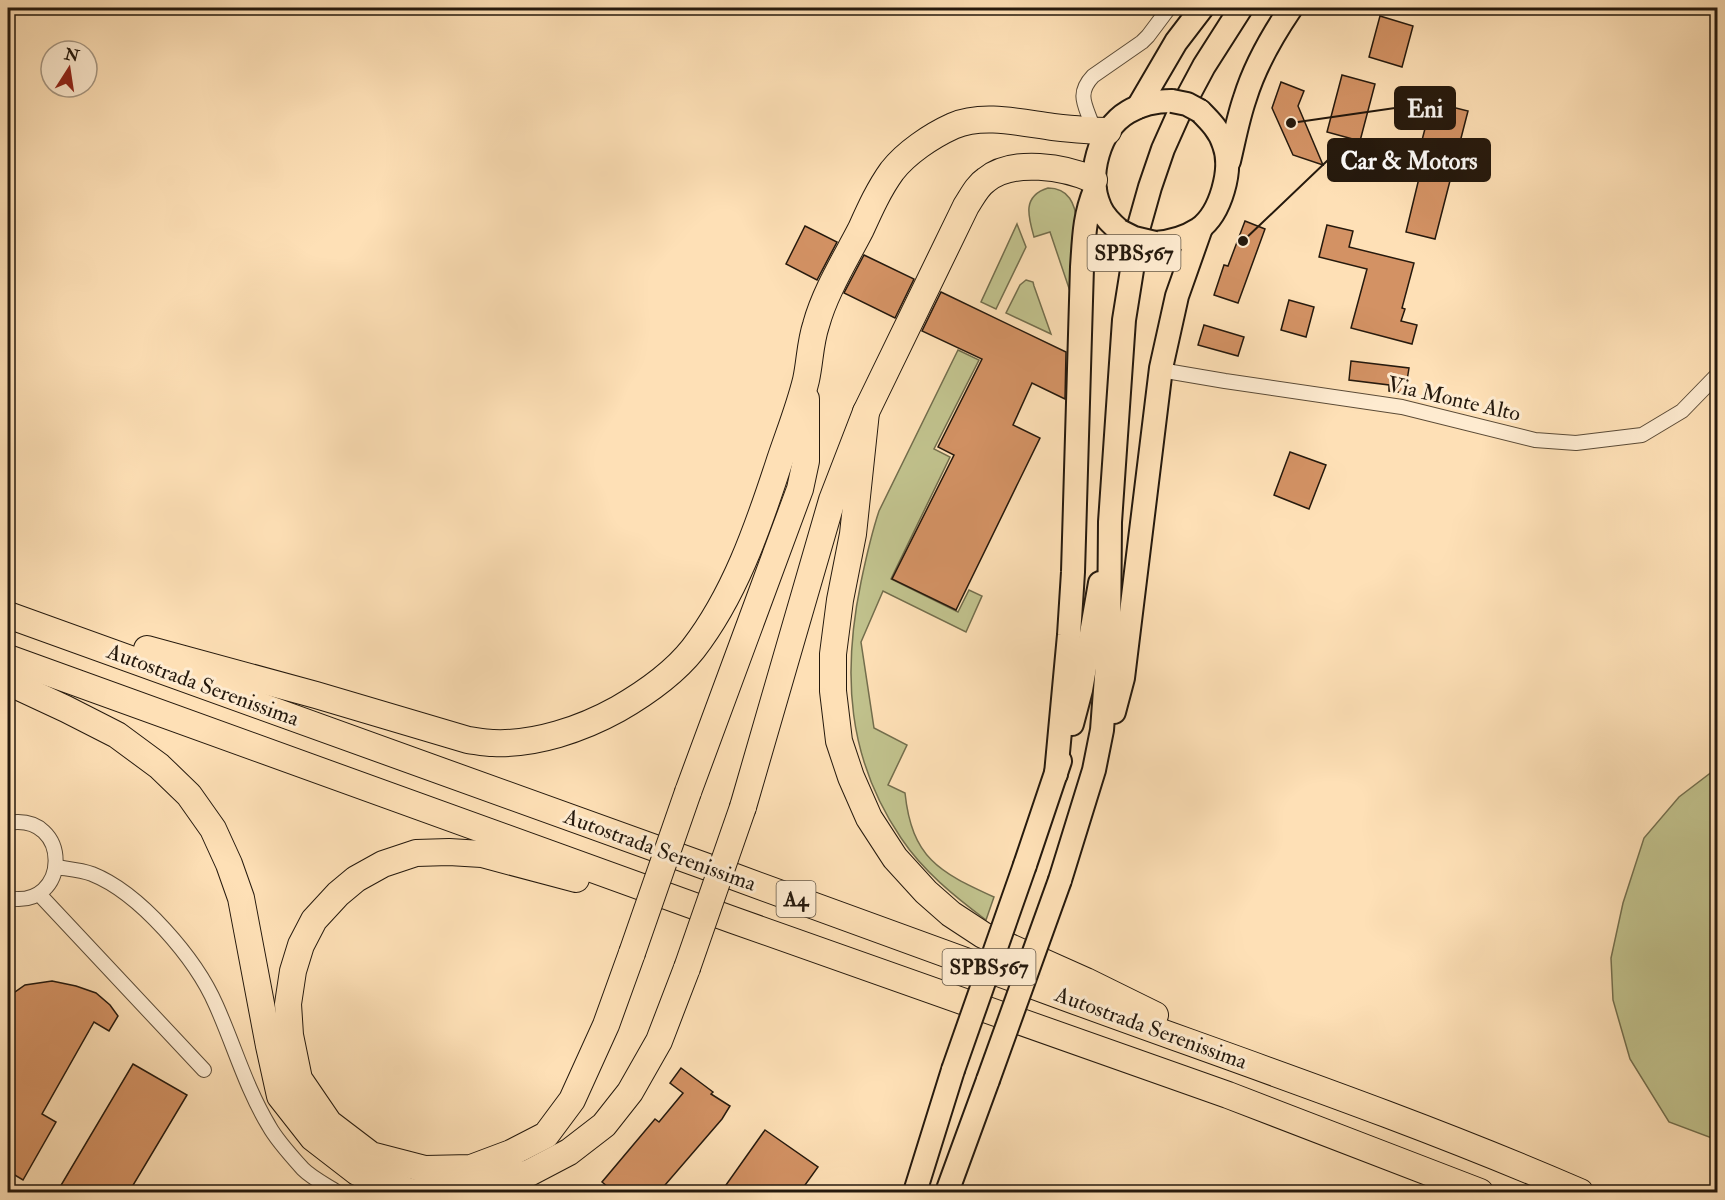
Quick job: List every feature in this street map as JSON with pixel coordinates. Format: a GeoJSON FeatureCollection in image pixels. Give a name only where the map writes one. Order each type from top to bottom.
{"type":"FeatureCollection","features":[{"type":"Feature","properties":{"kind":"highway"},"geometry":{"type":"LineString","coordinates":[[1138,106],[1176,42],[1202,8]]}},
{"type":"Feature","properties":{"kind":"highway","name":"SPBS567"},"geometry":{"type":"LineString","coordinates":[[948,1192],[1060,880],[1094,770],[1102,730],[1108,647],[1110,522],[1124,320],[1139,226],[1153,177],[1180,111],[1204,66],[1241,8]]}},
{"type":"Feature","properties":{"kind":"highway"},"geometry":{"type":"LineString","coordinates":[[1094,770],[1123,678],[1161,368],[1177,296],[1201,228],[1222,193],[1245,97],[1254,73],[1264,51],[1292,8]]}},
{"type":"Feature","properties":{"kind":"highway"},"geometry":{"type":"LineString","coordinates":[[8,613],[316,695],[468,740],[494,743],[521,742],[575,729],[600,719],[632,701],[661,680],[691,651],[713,620],[732,586],[763,513],[806,381],[816,325],[831,287],[881,188],[893,170],[906,157],[937,134],[954,125],[972,122],[1007,122],[1101,131],[1138,106],[1172,101],[1187,104],[1200,111],[1210,121],[1224,144],[1228,161]]}},
{"type":"Feature","properties":{"kind":"highway"},"geometry":{"type":"LineString","coordinates":[[1056,774],[1072,582],[1083,244],[1101,131]]}},
{"type":"Feature","properties":{"kind":"highway"},"geometry":{"type":"LineString","coordinates":[[416,1192],[464,1191],[529,1173],[569,1152],[604,1125],[630,1092],[659,1041],[743,807],[832,500],[866,412],[966,206],[984,181],[996,173],[1028,167],[1042,167],[1079,174],[1094,185],[1100,207],[1108,220],[1120,231],[1134,238],[1155,243],[1170,242],[1201,228]]}},
{"type":"Feature","properties":{"kind":"highway"},"geometry":{"type":"LineString","coordinates":[[733,920],[482,854],[449,852],[416,854],[383,864],[356,879],[338,894],[314,920],[301,945],[293,971],[288,1004],[290,1035],[299,1080],[329,1124],[370,1155],[425,1169],[471,1168],[511,1153],[546,1135],[572,1100],[606,1025],[632,953],[688,792],[802,479],[807,445],[806,381]]}},
{"type":"Feature","properties":{"kind":"highway"},"geometry":{"type":"LineString","coordinates":[[866,412],[853,534],[833,654],[833,691],[839,741],[851,777],[869,818],[895,858],[926,892],[951,914],[983,934],[1086,981],[1263,1068]]}},
{"type":"Feature","properties":{"kind":"highway","name":"SPBS567"},"geometry":{"type":"LineString","coordinates":[[915,1192],[953,1070],[1056,774],[1081,690],[1110,522]]}},
{"type":"Feature","properties":{"kind":"highway","name":"Autostrada Serenissima"},"geometry":{"type":"LineString","coordinates":[[8,613],[1263,1068],[1580,1192]]}},
{"type":"Feature","properties":{"kind":"highway","name":"Autostrada Serenissima"},"geometry":{"type":"LineString","coordinates":[[8,658],[733,920],[1228,1095],[1480,1192]]}},
{"type":"Feature","properties":{"kind":"highway"},"geometry":{"type":"LineString","coordinates":[[8,682],[117,735],[159,766],[189,795],[213,829],[241,898],[280,1096],[313,1138],[357,1172],[410,1192]]}},
{"type":"Feature","properties":{"kind":"street"},"geometry":{"type":"LineString","coordinates":[[1101,131],[1083,101],[1083,93],[1088,82],[1093,76],[1142,42],[1169,8]]}},
{"type":"Feature","properties":{"kind":"street","name":"Via Monte Alto"},"geometry":{"type":"LineString","coordinates":[[1161,368],[1225,381],[1402,406],[1535,440],[1576,443],[1642,435],[1682,411],[1718,374]]}},
{"type":"Feature","properties":{"kind":"street"},"geometry":{"type":"LineString","coordinates":[[8,824],[17,822],[31,824],[51,841],[56,853],[56,867],[47,887],[28,899],[8,898]]}},
{"type":"Feature","properties":{"kind":"street"},"geometry":{"type":"LineString","coordinates":[[56,867],[92,874],[120,890],[170,935],[192,962],[215,1001],[249,1088],[269,1128],[304,1170],[337,1192]]}},
{"type":"Feature","properties":{"kind":"street"},"geometry":{"type":"LineString","coordinates":[[39,894],[204,1070]]}},
{"type":"Feature","properties":{"kind":"green space"},"geometry":{"type":"Polygon","coordinates":[[[1048,188],[1066,194],[1070,198],[1076,215],[1075,306],[1050,232],[1034,237],[1030,222],[1031,201],[1034,196],[1048,188]]]}},
{"type":"Feature","properties":{"kind":"green space"},"geometry":{"type":"Polygon","coordinates":[[[1017,224],[1026,247],[996,309],[981,302],[1017,224]]]}},
{"type":"Feature","properties":{"kind":"green space"},"geometry":{"type":"Polygon","coordinates":[[[1026,280],[1033,282],[1051,334],[1006,313],[1020,285],[1026,280]]]}},
{"type":"Feature","properties":{"kind":"green space"},"geometry":{"type":"Polygon","coordinates":[[[958,350],[979,360],[934,449],[950,457],[891,579],[958,612],[969,590],[982,596],[966,632],[883,591],[861,642],[874,728],[907,745],[888,785],[905,793],[914,833],[932,860],[958,879],[994,897],[986,920],[929,872],[901,838],[883,808],[869,777],[860,746],[851,682],[855,616],[867,555],[879,511],[958,350]]]}},
{"type":"Feature","properties":{"kind":"green space"},"geometry":{"type":"Polygon","coordinates":[[[1717,768],[1717,1140],[1669,1122],[1630,1059],[1613,1000],[1611,958],[1623,903],[1644,838],[1679,797],[1717,768]]]}},
{"type":"Feature","properties":{"kind":"building"},"geometry":{"type":"Polygon","coordinates":[[[1380,16],[1413,26],[1402,67],[1369,57],[1380,16]]]}},
{"type":"Feature","properties":{"kind":"building"},"geometry":{"type":"Polygon","coordinates":[[[1342,75],[1375,84],[1360,141],[1327,132],[1342,75]]]}},
{"type":"Feature","properties":{"kind":"building"},"geometry":{"type":"Polygon","coordinates":[[[1281,82],[1304,91],[1298,106],[1323,165],[1293,155],[1272,108],[1281,82]]]}},
{"type":"Feature","properties":{"kind":"building"},"geometry":{"type":"Polygon","coordinates":[[[1432,102],[1468,111],[1435,239],[1406,232],[1427,145],[1421,144],[1432,102]]]}},
{"type":"Feature","properties":{"kind":"building"},"geometry":{"type":"Polygon","coordinates":[[[1245,221],[1265,229],[1238,303],[1214,295],[1224,265],[1228,266],[1245,221]]]}},
{"type":"Feature","properties":{"kind":"building"},"geometry":{"type":"Polygon","coordinates":[[[1327,225],[1353,231],[1349,247],[1414,263],[1402,308],[1405,309],[1401,321],[1417,325],[1412,344],[1351,328],[1367,269],[1319,257],[1327,225]]]}},
{"type":"Feature","properties":{"kind":"building"},"geometry":{"type":"Polygon","coordinates":[[[805,226],[837,242],[817,280],[786,264],[805,226]]]}},
{"type":"Feature","properties":{"kind":"building"},"geometry":{"type":"Polygon","coordinates":[[[864,255],[914,279],[895,318],[844,293],[864,255]]]}},
{"type":"Feature","properties":{"kind":"building"},"geometry":{"type":"Polygon","coordinates":[[[941,292],[1066,352],[1065,399],[1032,383],[1013,425],[1040,438],[956,610],[892,579],[954,455],[938,447],[982,359],[922,331],[941,292]]]}},
{"type":"Feature","properties":{"kind":"building"},"geometry":{"type":"Polygon","coordinates":[[[1289,300],[1314,307],[1306,337],[1281,330],[1289,300]]]}},
{"type":"Feature","properties":{"kind":"building"},"geometry":{"type":"Polygon","coordinates":[[[1204,325],[1244,337],[1238,356],[1198,345],[1204,325]]]}},
{"type":"Feature","properties":{"kind":"building"},"geometry":{"type":"Polygon","coordinates":[[[1351,361],[1409,368],[1405,393],[1389,391],[1389,385],[1349,380],[1351,361]]]}},
{"type":"Feature","properties":{"kind":"building"},"geometry":{"type":"Polygon","coordinates":[[[1290,452],[1326,465],[1309,509],[1274,495],[1290,452]]]}},
{"type":"Feature","properties":{"kind":"building"},"geometry":{"type":"Polygon","coordinates":[[[52,981],[96,993],[110,1005],[118,1016],[109,1031],[94,1022],[42,1114],[56,1122],[23,1180],[8,1171],[8,997],[25,985],[52,981]]]}},
{"type":"Feature","properties":{"kind":"building"},"geometry":{"type":"Polygon","coordinates":[[[133,1064],[187,1095],[129,1192],[57,1192],[133,1064]]]}},
{"type":"Feature","properties":{"kind":"building"},"geometry":{"type":"Polygon","coordinates":[[[681,1068],[713,1092],[711,1094],[730,1106],[722,1119],[659,1192],[614,1192],[602,1182],[655,1119],[659,1122],[683,1093],[670,1083],[681,1068]]]}},
{"type":"Feature","properties":{"kind":"building"},"geometry":{"type":"Polygon","coordinates":[[[765,1130],[818,1167],[800,1192],[721,1192],[765,1130]]]}},
{"type":"Feature","properties":{"kind":"place","name":"Eni"},"geometry":{"type":"Point","coordinates":[1291,123]}},
{"type":"Feature","properties":{"kind":"place","name":"Car & Motors"},"geometry":{"type":"Point","coordinates":[1243,241]}}]}
